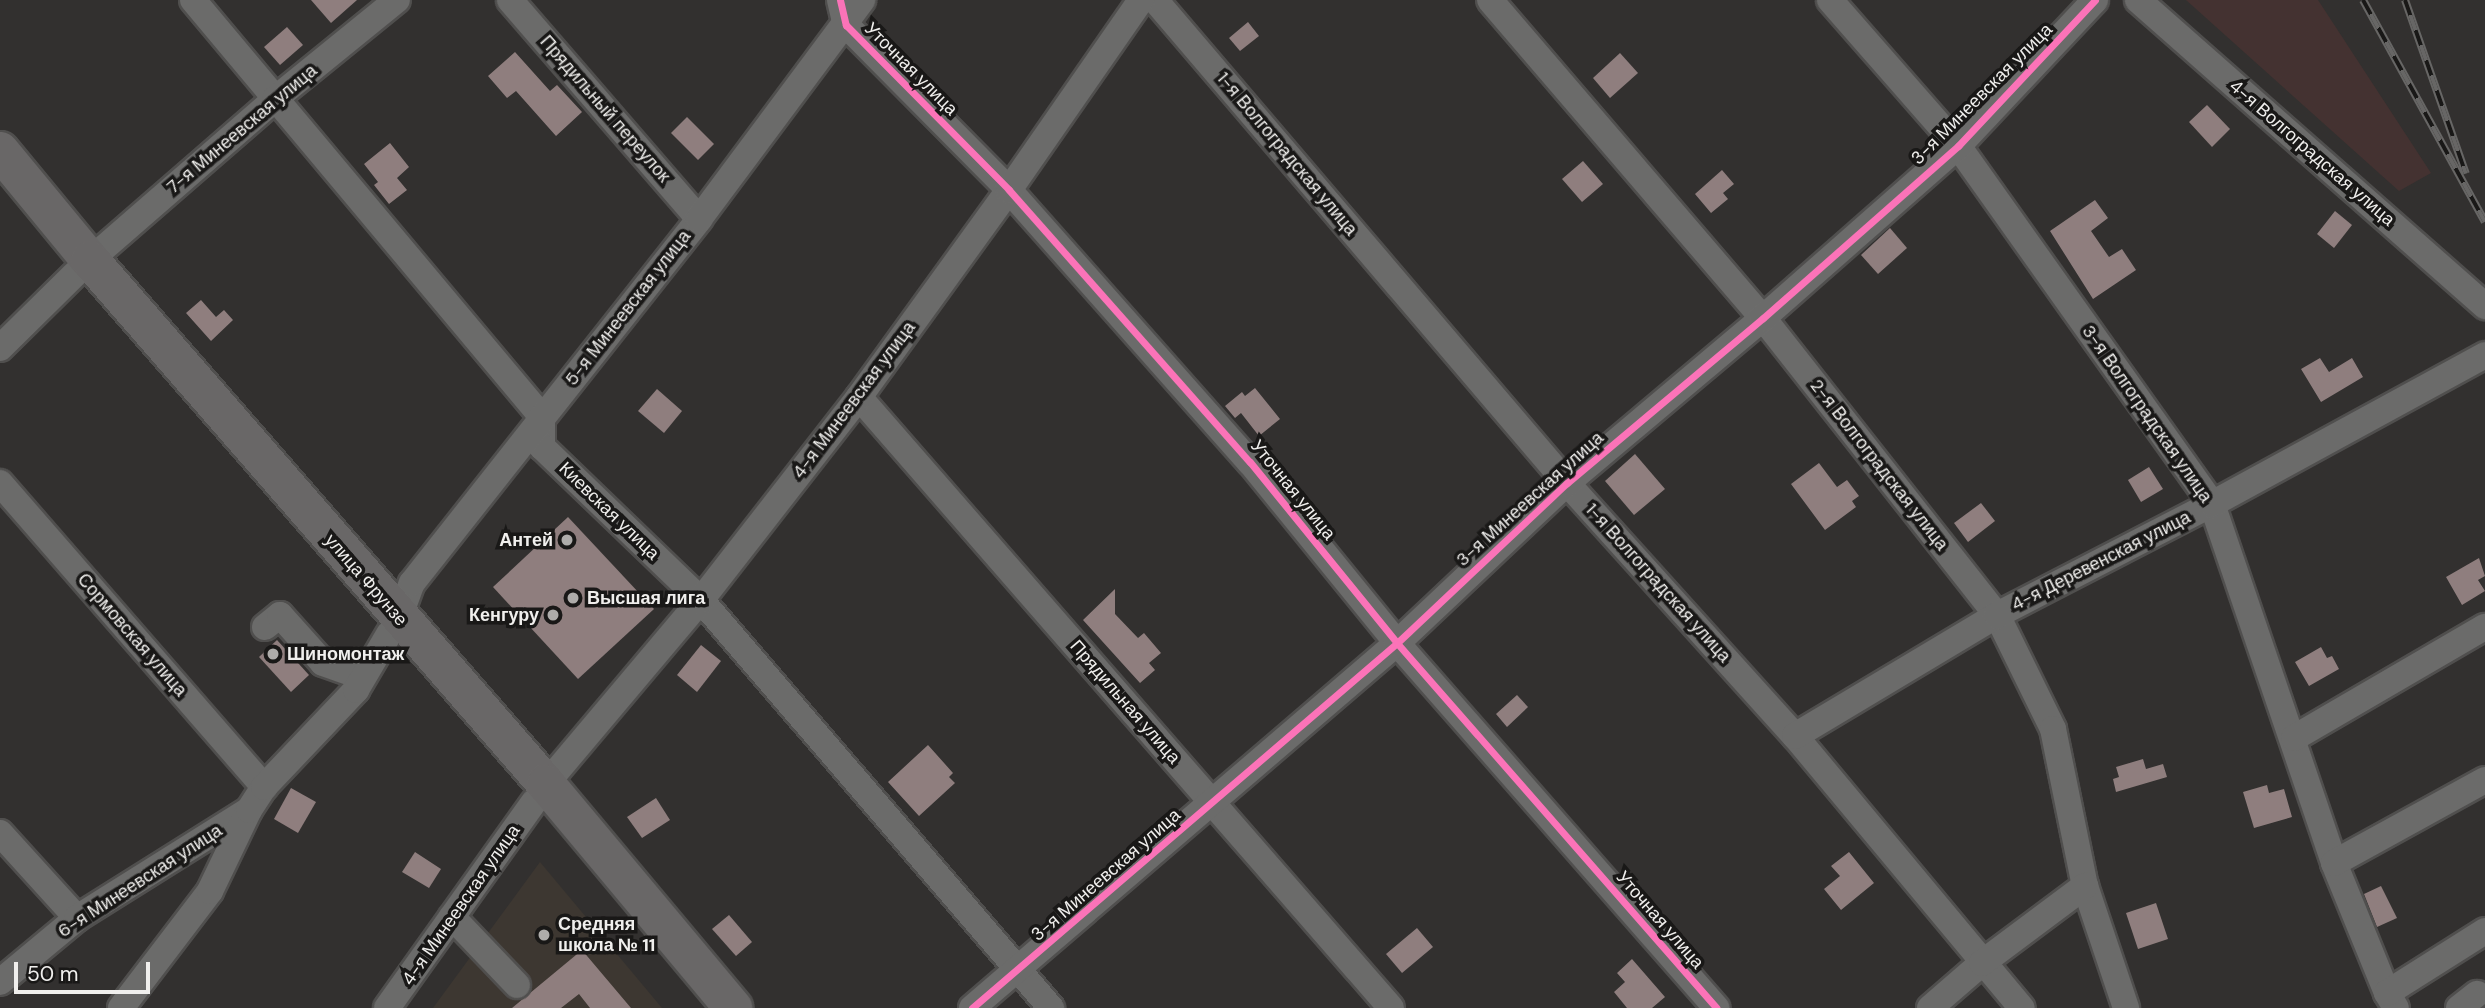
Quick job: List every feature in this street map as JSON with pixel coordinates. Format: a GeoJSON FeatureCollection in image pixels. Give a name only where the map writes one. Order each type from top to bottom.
{"type":"FeatureCollection","features":[{"type":"Feature","properties":{"kind":"highway","name":"улица Фрунзе"},"geometry":{"type":"LineString","coordinates":[[0,151],[83,267]]}},
{"type":"Feature","properties":{"kind":"highway","name":"улица Фрунзе"},"geometry":{"type":"LineString","coordinates":[[0,184],[83,267],[540,793],[733,1008]]}},
{"type":"Feature","properties":{"kind":"highway","name":"улица Фрунзе"},"geometry":{"type":"LineString","coordinates":[[540,793],[708,1008]]}},
{"type":"Feature","properties":{"kind":"street"},"geometry":{"type":"LineString","coordinates":[[193,0],[542,417]]}},
{"type":"Feature","properties":{"kind":"street","name":"7-я Минеевская улица"},"geometry":{"type":"LineString","coordinates":[[0,348],[83,267],[275,99],[397,0]]}},
{"type":"Feature","properties":{"kind":"street","name":"Прядильный переулок"},"geometry":{"type":"LineString","coordinates":[[510,0],[699,219]]}},
{"type":"Feature","properties":{"kind":"street","name":"5-я Минеевская улица"},"geometry":{"type":"LineString","coordinates":[[121,1008],[210,891],[249,810],[264,787],[356,690],[394,626],[412,583],[699,219],[843,13],[862,0]]}},
{"type":"Feature","properties":{"kind":"street","name":"4-я Минеевская улица"},"geometry":{"type":"LineString","coordinates":[[387,1008],[540,793],[701,600],[859,397],[1009,190],[1141,0]]}},
{"type":"Feature","properties":{"kind":"street","name":"1-я Волгоградская улица"},"geometry":{"type":"LineString","coordinates":[[1155,0],[1567,483],[1796,736],[2022,1008]]}},
{"type":"Feature","properties":{"kind":"street","name":"2-я Волгоградская улица"},"geometry":{"type":"LineString","coordinates":[[1490,0],[1763,318],[1997,615],[2053,729],[2085,886],[2126,1008]]}},
{"type":"Feature","properties":{"kind":"street","name":"3-я Волгоградская улица"},"geometry":{"type":"LineString","coordinates":[[1830,0],[1958,146],[2212,504],[2294,738],[2334,863],[2391,1000]]}},
{"type":"Feature","properties":{"kind":"street","name":"3-я Минеевская улица"},"geometry":{"type":"LineString","coordinates":[[972,1008],[1214,803],[1397,643],[1567,483],[1763,318],[1958,146],[2095,0]]}},
{"type":"Feature","properties":{"kind":"street","name":"4-я Волгоградская улица"},"geometry":{"type":"LineString","coordinates":[[2138,0],[2485,306]]}},
{"type":"Feature","properties":{"kind":"street","name":"Уточная улица"},"geometry":{"type":"LineString","coordinates":[[843,13],[1009,190],[1250,462],[1397,643],[1716,1008]]}},
{"type":"Feature","properties":{"kind":"street","name":"4-я Деревенская улица"},"geometry":{"type":"LineString","coordinates":[[1796,736],[1997,615],[2212,504],[2485,355]]}},
{"type":"Feature","properties":{"kind":"street","name":"Прядильная улица"},"geometry":{"type":"LineString","coordinates":[[859,397],[1391,1008]]}},
{"type":"Feature","properties":{"kind":"street","name":"Киевская улица"},"geometry":{"type":"LineString","coordinates":[[542,417],[542,447],[701,600],[1051,1008]]}},
{"type":"Feature","properties":{"kind":"street","name":"Сормовская улица"},"geometry":{"type":"LineString","coordinates":[[0,483],[264,787]]}},
{"type":"Feature","properties":{"kind":"street"},"geometry":{"type":"LineString","coordinates":[[265,627],[280,615],[323,663],[363,677]]}},
{"type":"Feature","properties":{"kind":"street"},"geometry":{"type":"LineString","coordinates":[[2294,738],[2485,627]]}},
{"type":"Feature","properties":{"kind":"street"},"geometry":{"type":"LineString","coordinates":[[2334,863],[2485,780]]}},
{"type":"Feature","properties":{"kind":"street","name":"6-я Минеевская улица"},"geometry":{"type":"LineString","coordinates":[[0,982],[77,918],[249,810]]}},
{"type":"Feature","properties":{"kind":"street"},"geometry":{"type":"LineString","coordinates":[[0,833],[77,918]]}},
{"type":"Feature","properties":{"kind":"street"},"geometry":{"type":"LineString","coordinates":[[1930,1008],[1982,963],[2085,886]]}},
{"type":"Feature","properties":{"kind":"street"},"geometry":{"type":"LineString","coordinates":[[452,917],[517,985]]}},
{"type":"Feature","properties":{"kind":"street"},"geometry":{"type":"LineString","coordinates":[[2391,1000],[2485,931]]}},
{"type":"Feature","properties":{"kind":"shaded area"},"geometry":{"type":"Polygon","coordinates":[[[2186,0],[2318,0],[2431,173],[2399,191],[2186,0]]]}},
{"type":"Feature","properties":{"kind":"shaded area","name":"Средняя школа № 11"},"geometry":{"type":"Polygon","coordinates":[[[540,862],[662,1008],[433,1008],[540,862]]]}},
{"type":"Feature","properties":{"kind":"building"},"geometry":{"type":"Polygon","coordinates":[[[311,0],[357,0],[331,23],[311,0]]]}},
{"type":"Feature","properties":{"kind":"building"},"geometry":{"type":"Polygon","coordinates":[[[1248,22],[1259,36],[1240,51],[1229,38],[1248,22]]]}},
{"type":"Feature","properties":{"kind":"building"},"geometry":{"type":"Polygon","coordinates":[[[287,27],[303,45],[280,65],[264,47],[287,27]]]}},
{"type":"Feature","properties":{"kind":"building"},"geometry":{"type":"Polygon","coordinates":[[[515,52],[550,91],[557,85],[582,112],[556,136],[516,91],[507,98],[488,76],[515,52]]]}},
{"type":"Feature","properties":{"kind":"building"},"geometry":{"type":"Polygon","coordinates":[[[1620,53],[1638,73],[1610,98],[1593,78],[1620,53]]]}},
{"type":"Feature","properties":{"kind":"building"},"geometry":{"type":"Polygon","coordinates":[[[2207,105],[2230,129],[2212,147],[2189,122],[2207,105]]]}},
{"type":"Feature","properties":{"kind":"building"},"geometry":{"type":"Polygon","coordinates":[[[687,117],[714,144],[698,160],[671,133],[687,117]]]}},
{"type":"Feature","properties":{"kind":"building"},"geometry":{"type":"Polygon","coordinates":[[[390,143],[409,167],[397,178],[407,190],[389,204],[374,185],[378,182],[364,164],[390,143]]]}},
{"type":"Feature","properties":{"kind":"building"},"geometry":{"type":"Polygon","coordinates":[[[1583,161],[1603,184],[1582,202],[1562,179],[1583,161]]]}},
{"type":"Feature","properties":{"kind":"building"},"geometry":{"type":"Polygon","coordinates":[[[1722,170],[1734,184],[1723,193],[1728,199],[1711,213],[1695,194],[1722,170]]]}},
{"type":"Feature","properties":{"kind":"building"},"geometry":{"type":"Polygon","coordinates":[[[2095,200],[2108,218],[2091,231],[2109,257],[2122,249],[2136,270],[2093,299],[2050,231],[2095,200]]]}},
{"type":"Feature","properties":{"kind":"building"},"geometry":{"type":"Polygon","coordinates":[[[2335,211],[2352,225],[2334,248],[2317,234],[2335,211]]]}},
{"type":"Feature","properties":{"kind":"building"},"geometry":{"type":"Polygon","coordinates":[[[1890,228],[1907,248],[1878,274],[1861,255],[1890,228]]]}},
{"type":"Feature","properties":{"kind":"building"},"geometry":{"type":"Polygon","coordinates":[[[201,300],[216,317],[224,310],[233,320],[211,341],[186,313],[201,300]]]}},
{"type":"Feature","properties":{"kind":"building"},"geometry":{"type":"Polygon","coordinates":[[[2320,358],[2329,372],[2352,358],[2363,377],[2321,402],[2301,369],[2320,358]]]}},
{"type":"Feature","properties":{"kind":"building"},"geometry":{"type":"Polygon","coordinates":[[[1255,388],[1280,419],[1259,436],[1241,413],[1235,418],[1225,406],[1242,392],[1245,396],[1255,388]]]}},
{"type":"Feature","properties":{"kind":"building"},"geometry":{"type":"Polygon","coordinates":[[[657,389],[682,411],[664,433],[638,411],[657,389]]]}},
{"type":"Feature","properties":{"kind":"building"},"geometry":{"type":"Polygon","coordinates":[[[1635,454],[1665,489],[1634,515],[1605,481],[1635,454]]]}},
{"type":"Feature","properties":{"kind":"building"},"geometry":{"type":"Polygon","coordinates":[[[1819,463],[1837,487],[1847,480],[1859,496],[1852,501],[1856,507],[1825,530],[1791,484],[1819,463]]]}},
{"type":"Feature","properties":{"kind":"building"},"geometry":{"type":"Polygon","coordinates":[[[2149,467],[2163,489],[2141,502],[2128,480],[2149,467]]]}},
{"type":"Feature","properties":{"kind":"building"},"geometry":{"type":"Polygon","coordinates":[[[1981,503],[1995,521],[1968,542],[1954,523],[1981,503]]]}},
{"type":"Feature","properties":{"kind":"building","name":"Высшая лига"},"geometry":{"type":"Polygon","coordinates":[[[568,517],[654,609],[578,679],[493,587],[568,517]]]}},
{"type":"Feature","properties":{"kind":"building"},"geometry":{"type":"Polygon","coordinates":[[[2479,558],[2485,576],[2478,580],[2485,591],[2462,605],[2446,577],[2479,558]]]}},
{"type":"Feature","properties":{"kind":"building"},"geometry":{"type":"Polygon","coordinates":[[[1115,589],[1115,614],[1138,638],[1144,633],[1161,653],[1149,663],[1155,670],[1140,683],[1083,620],[1115,589]]]}},
{"type":"Feature","properties":{"kind":"building"},"geometry":{"type":"Polygon","coordinates":[[[277,640],[309,675],[291,692],[259,657],[277,640]]]}},
{"type":"Feature","properties":{"kind":"building"},"geometry":{"type":"Polygon","coordinates":[[[701,645],[721,661],[697,692],[677,675],[701,645]]]}},
{"type":"Feature","properties":{"kind":"building"},"geometry":{"type":"Polygon","coordinates":[[[2321,647],[2327,658],[2332,656],[2339,669],[2309,686],[2295,662],[2321,647]]]}},
{"type":"Feature","properties":{"kind":"building"},"geometry":{"type":"Polygon","coordinates":[[[1517,695],[1528,707],[1507,727],[1496,714],[1517,695]]]}},
{"type":"Feature","properties":{"kind":"building"},"geometry":{"type":"Polygon","coordinates":[[[928,745],[953,773],[949,777],[955,783],[919,816],[888,782],[928,745]]]}},
{"type":"Feature","properties":{"kind":"building"},"geometry":{"type":"Polygon","coordinates":[[[2143,759],[2146,769],[2163,764],[2167,777],[2116,792],[2113,779],[2119,777],[2116,767],[2143,759]]]}},
{"type":"Feature","properties":{"kind":"building"},"geometry":{"type":"Polygon","coordinates":[[[2267,785],[2269,793],[2284,789],[2292,817],[2254,828],[2243,792],[2267,785]]]}},
{"type":"Feature","properties":{"kind":"building"},"geometry":{"type":"Polygon","coordinates":[[[291,788],[316,802],[298,833],[274,819],[291,788]]]}},
{"type":"Feature","properties":{"kind":"building"},"geometry":{"type":"Polygon","coordinates":[[[656,798],[670,820],[642,838],[627,817],[656,798]]]}},
{"type":"Feature","properties":{"kind":"building"},"geometry":{"type":"Polygon","coordinates":[[[415,852],[441,869],[429,888],[402,872],[415,852]]]}},
{"type":"Feature","properties":{"kind":"building"},"geometry":{"type":"Polygon","coordinates":[[[1849,852],[1874,883],[1841,910],[1824,889],[1840,876],[1831,866],[1849,852]]]}},
{"type":"Feature","properties":{"kind":"building"},"geometry":{"type":"Polygon","coordinates":[[[2381,886],[2397,918],[2377,927],[2364,894],[2381,886]]]}},
{"type":"Feature","properties":{"kind":"building"},"geometry":{"type":"Polygon","coordinates":[[[2156,903],[2168,939],[2138,949],[2126,913],[2156,903]]]}},
{"type":"Feature","properties":{"kind":"building"},"geometry":{"type":"Polygon","coordinates":[[[729,915],[752,942],[736,956],[712,929],[729,915]]]}},
{"type":"Feature","properties":{"kind":"building"},"geometry":{"type":"Polygon","coordinates":[[[1417,928],[1433,947],[1402,973],[1386,954],[1417,928]]]}},
{"type":"Feature","properties":{"kind":"building"},"geometry":{"type":"Polygon","coordinates":[[[582,950],[631,1008],[590,1008],[579,994],[561,1008],[512,1008],[582,950]]]}},
{"type":"Feature","properties":{"kind":"building"},"geometry":{"type":"Polygon","coordinates":[[[1632,959],[1665,997],[1652,1008],[1627,1008],[1614,992],[1625,982],[1617,973],[1632,959]]]}},
{"type":"Feature","properties":{"kind":"railway"},"geometry":{"type":"LineString","coordinates":[[2363,0],[2485,222]]}},
{"type":"Feature","properties":{"kind":"railway"},"geometry":{"type":"LineString","coordinates":[[2405,0],[2466,174]]}},
{"type":"Feature","properties":{"kind":"cycle path"},"geometry":{"type":"LineString","coordinates":[[840,0],[846,25],[1009,190],[1250,462],[1397,643],[1716,1008]]}},
{"type":"Feature","properties":{"kind":"cycle path"},"geometry":{"type":"LineString","coordinates":[[972,1008],[1397,643],[1567,483],[1763,318],[1958,146],[2095,0]]}},
{"type":"Feature","properties":{"kind":"place","name":"Антей"},"geometry":{"type":"Point","coordinates":[567,540]}},
{"type":"Feature","properties":{"kind":"place","name":"Высшая лига"},"geometry":{"type":"Point","coordinates":[573,598]}},
{"type":"Feature","properties":{"kind":"place","name":"Кенгуру"},"geometry":{"type":"Point","coordinates":[553,615]}},
{"type":"Feature","properties":{"kind":"place","name":"Шиномонтаж"},"geometry":{"type":"Point","coordinates":[273,654]}},
{"type":"Feature","properties":{"kind":"place","name":"Средняя школа № 11"},"geometry":{"type":"Point","coordinates":[544,935]}}]}
